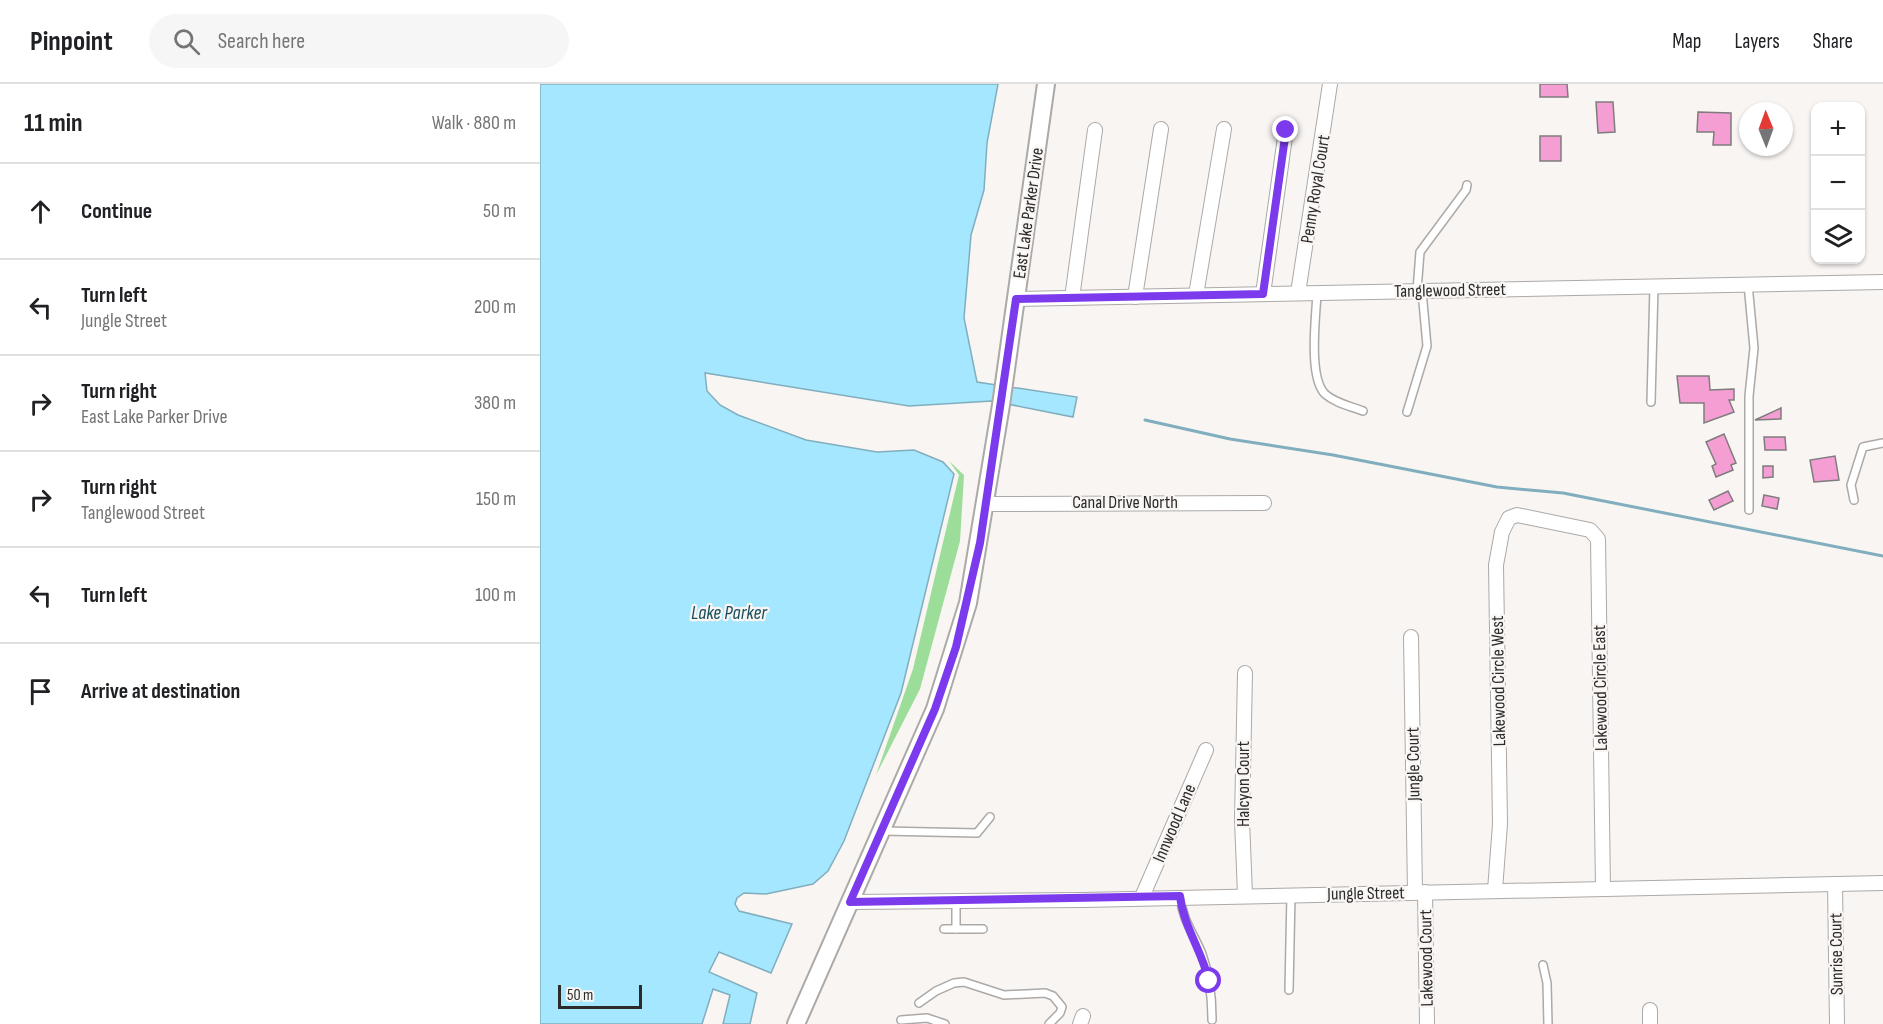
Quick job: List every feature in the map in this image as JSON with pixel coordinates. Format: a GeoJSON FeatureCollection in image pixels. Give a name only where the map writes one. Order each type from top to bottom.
{"type":"FeatureCollection","features":[{"type":"Feature","properties":{"kind":"street","name":"East Lake Parker Drive"},"geometry":{"type":"LineString","coordinates":[[796,1024],[935,709],[956,647],[972,584],[1001,405],[1046,84]]}},
{"type":"Feature","properties":{"kind":"street","name":"Penny Royal Court"},"geometry":{"type":"LineString","coordinates":[[1298,293],[1330,84]]}},
{"type":"Feature","properties":{"kind":"street"},"geometry":{"type":"LineString","coordinates":[[1135,297],[1161,129]]}},
{"type":"Feature","properties":{"kind":"street"},"geometry":{"type":"LineString","coordinates":[[1196,295],[1224,129]]}},
{"type":"Feature","properties":{"kind":"street"},"geometry":{"type":"LineString","coordinates":[[1072,298],[1095,130]]}},
{"type":"Feature","properties":{"kind":"street"},"geometry":{"type":"LineString","coordinates":[[1263,294],[1286,130]]}},
{"type":"Feature","properties":{"kind":"street","name":"Tanglewood Street"},"geometry":{"type":"LineString","coordinates":[[1016,299],[1883,282]]}},
{"type":"Feature","properties":{"kind":"street","name":"Canal Drive North"},"geometry":{"type":"LineString","coordinates":[[985,504],[1264,503]]}},
{"type":"Feature","properties":{"kind":"street","name":"Lakewood Circle West"},"geometry":{"type":"LineString","coordinates":[[1495,890],[1500,824],[1497,549],[1506,522],[1512,516],[1552,522]]}},
{"type":"Feature","properties":{"kind":"street","name":"Lakewood Circle East"},"geometry":{"type":"LineString","coordinates":[[1552,522],[1590,530],[1598,539],[1603,888]]}},
{"type":"Feature","properties":{"kind":"street","name":"Jungle Court"},"geometry":{"type":"LineString","coordinates":[[1411,637],[1420,892]]}},
{"type":"Feature","properties":{"kind":"street","name":"Halcyon Court"},"geometry":{"type":"LineString","coordinates":[[1245,673],[1242,820],[1245,895]]}},
{"type":"Feature","properties":{"kind":"street","name":"Innwood Lane"},"geometry":{"type":"LineString","coordinates":[[1142,897],[1206,750]]}},
{"type":"Feature","properties":{"kind":"street","name":"Jungle Street"},"geometry":{"type":"LineString","coordinates":[[850,902],[1883,883]]}},
{"type":"Feature","properties":{"kind":"street","name":"Sunrise Court"},"geometry":{"type":"LineString","coordinates":[[1834,884],[1837,1024]]}},
{"type":"Feature","properties":{"kind":"street","name":"Lakewood Court"},"geometry":{"type":"LineString","coordinates":[[1420,892],[1427,1024]]}},
{"type":"Feature","properties":{"kind":"lane"},"geometry":{"type":"LineString","coordinates":[[1407,412],[1427,346],[1420,291],[1420,252],[1463,194],[1467,185]]}},
{"type":"Feature","properties":{"kind":"lane"},"geometry":{"type":"LineString","coordinates":[[1748,284],[1754,348],[1749,396],[1749,510]]}},
{"type":"Feature","properties":{"kind":"lane"},"geometry":{"type":"LineString","coordinates":[[1651,402],[1654,286]]}},
{"type":"Feature","properties":{"kind":"lane"},"geometry":{"type":"LineString","coordinates":[[1317,293],[1315,336],[1318,383],[1329,397],[1363,411]]}},
{"type":"Feature","properties":{"kind":"lane"},"geometry":{"type":"LineString","coordinates":[[1854,500],[1853,477],[1863,447],[1883,443]]}},
{"type":"Feature","properties":{"kind":"lane"},"geometry":{"type":"LineString","coordinates":[[881,831],[977,833],[990,817]]}},
{"type":"Feature","properties":{"kind":"lane"},"geometry":{"type":"LineString","coordinates":[[1289,990],[1291,894]]}},
{"type":"Feature","properties":{"kind":"lane"},"geometry":{"type":"LineString","coordinates":[[1180,896],[1185,921],[1200,951],[1207,972],[1212,997],[1212,1020]]}},
{"type":"Feature","properties":{"kind":"lane"},"geometry":{"type":"LineString","coordinates":[[956,901],[956,929]]}},
{"type":"Feature","properties":{"kind":"lane"},"geometry":{"type":"LineString","coordinates":[[944,929],[983,929]]}},
{"type":"Feature","properties":{"kind":"lane"},"geometry":{"type":"LineString","coordinates":[[1543,965],[1547,983],[1548,1024]]}},
{"type":"Feature","properties":{"kind":"lane"},"geometry":{"type":"LineString","coordinates":[[919,1003],[954,983],[971,984],[982,990],[1004,995],[1045,993],[1053,996],[1062,1007],[1060,1013],[1049,1024]]}},
{"type":"Feature","properties":{"kind":"lane"},"geometry":{"type":"LineString","coordinates":[[901,1020],[927,1018],[945,1024]]}},
{"type":"Feature","properties":{"kind":"green space"},"geometry":{"type":"Polygon","coordinates":[[[949,461],[964,475],[960,541],[920,689],[876,775],[913,669],[959,475],[949,461]]]}},
{"type":"Feature","properties":{"kind":"water","name":"Lake Parker"},"geometry":{"type":"Polygon","coordinates":[[[540,84],[998,84],[987,143],[984,190],[971,235],[964,318],[977,382],[1077,397],[1073,417],[992,401],[909,406],[705,373],[707,391],[720,405],[738,415],[806,440],[877,452],[914,450],[943,462],[954,474],[901,693],[844,841],[828,871],[813,884],[766,894],[744,893],[737,898],[735,904],[739,911],[792,924],[771,973],[719,952],[709,972],[757,993],[750,1024],[723,1024],[730,995],[713,989],[702,1024],[540,1024],[540,84]]]}},
{"type":"Feature","properties":{"kind":"building"},"geometry":{"type":"Polygon","coordinates":[[[1540,84],[1567,84],[1568,97],[1540,97],[1540,84]]]}},
{"type":"Feature","properties":{"kind":"building"},"geometry":{"type":"Polygon","coordinates":[[[1596,102],[1613,102],[1615,132],[1598,133],[1596,102]]]}},
{"type":"Feature","properties":{"kind":"building"},"geometry":{"type":"Polygon","coordinates":[[[1698,112],[1731,113],[1731,145],[1713,145],[1714,132],[1697,132],[1698,112]]]}},
{"type":"Feature","properties":{"kind":"building"},"geometry":{"type":"Polygon","coordinates":[[[1540,136],[1561,136],[1561,161],[1540,161],[1540,136]]]}},
{"type":"Feature","properties":{"kind":"building"},"geometry":{"type":"Polygon","coordinates":[[[1677,376],[1709,376],[1710,390],[1734,389],[1734,400],[1729,400],[1734,412],[1704,423],[1704,403],[1680,403],[1677,376]]]}},
{"type":"Feature","properties":{"kind":"building"},"geometry":{"type":"Polygon","coordinates":[[[1781,408],[1781,419],[1755,420],[1781,408]]]}},
{"type":"Feature","properties":{"kind":"building"},"geometry":{"type":"Polygon","coordinates":[[[1724,434],[1736,463],[1731,465],[1733,470],[1716,477],[1712,466],[1716,464],[1706,442],[1724,434]]]}},
{"type":"Feature","properties":{"kind":"building"},"geometry":{"type":"Polygon","coordinates":[[[1764,437],[1785,437],[1786,450],[1765,450],[1764,437]]]}},
{"type":"Feature","properties":{"kind":"building"},"geometry":{"type":"Polygon","coordinates":[[[1835,456],[1839,480],[1814,482],[1810,460],[1835,456]]]}},
{"type":"Feature","properties":{"kind":"building"},"geometry":{"type":"Polygon","coordinates":[[[1763,466],[1773,466],[1773,477],[1763,478],[1763,466]]]}},
{"type":"Feature","properties":{"kind":"building"},"geometry":{"type":"Polygon","coordinates":[[[1728,491],[1733,501],[1714,510],[1709,500],[1728,491]]]}},
{"type":"Feature","properties":{"kind":"building"},"geometry":{"type":"Polygon","coordinates":[[[1764,495],[1779,498],[1777,509],[1762,506],[1764,495]]]}},
{"type":"Feature","properties":{"kind":"waterway"},"geometry":{"type":"LineString","coordinates":[[1145,420],[1230,439],[1333,455],[1497,487],[1563,493],[1883,556]]}},
{"type":"Feature","properties":{"kind":"route"},"geometry":{"type":"LineString","coordinates":[[1209,981],[1205,963],[1185,921],[1180,896],[1083,900],[850,902],[935,709],[956,647],[980,543],[1016,299],[1263,294],[1286,130]]}}]}
